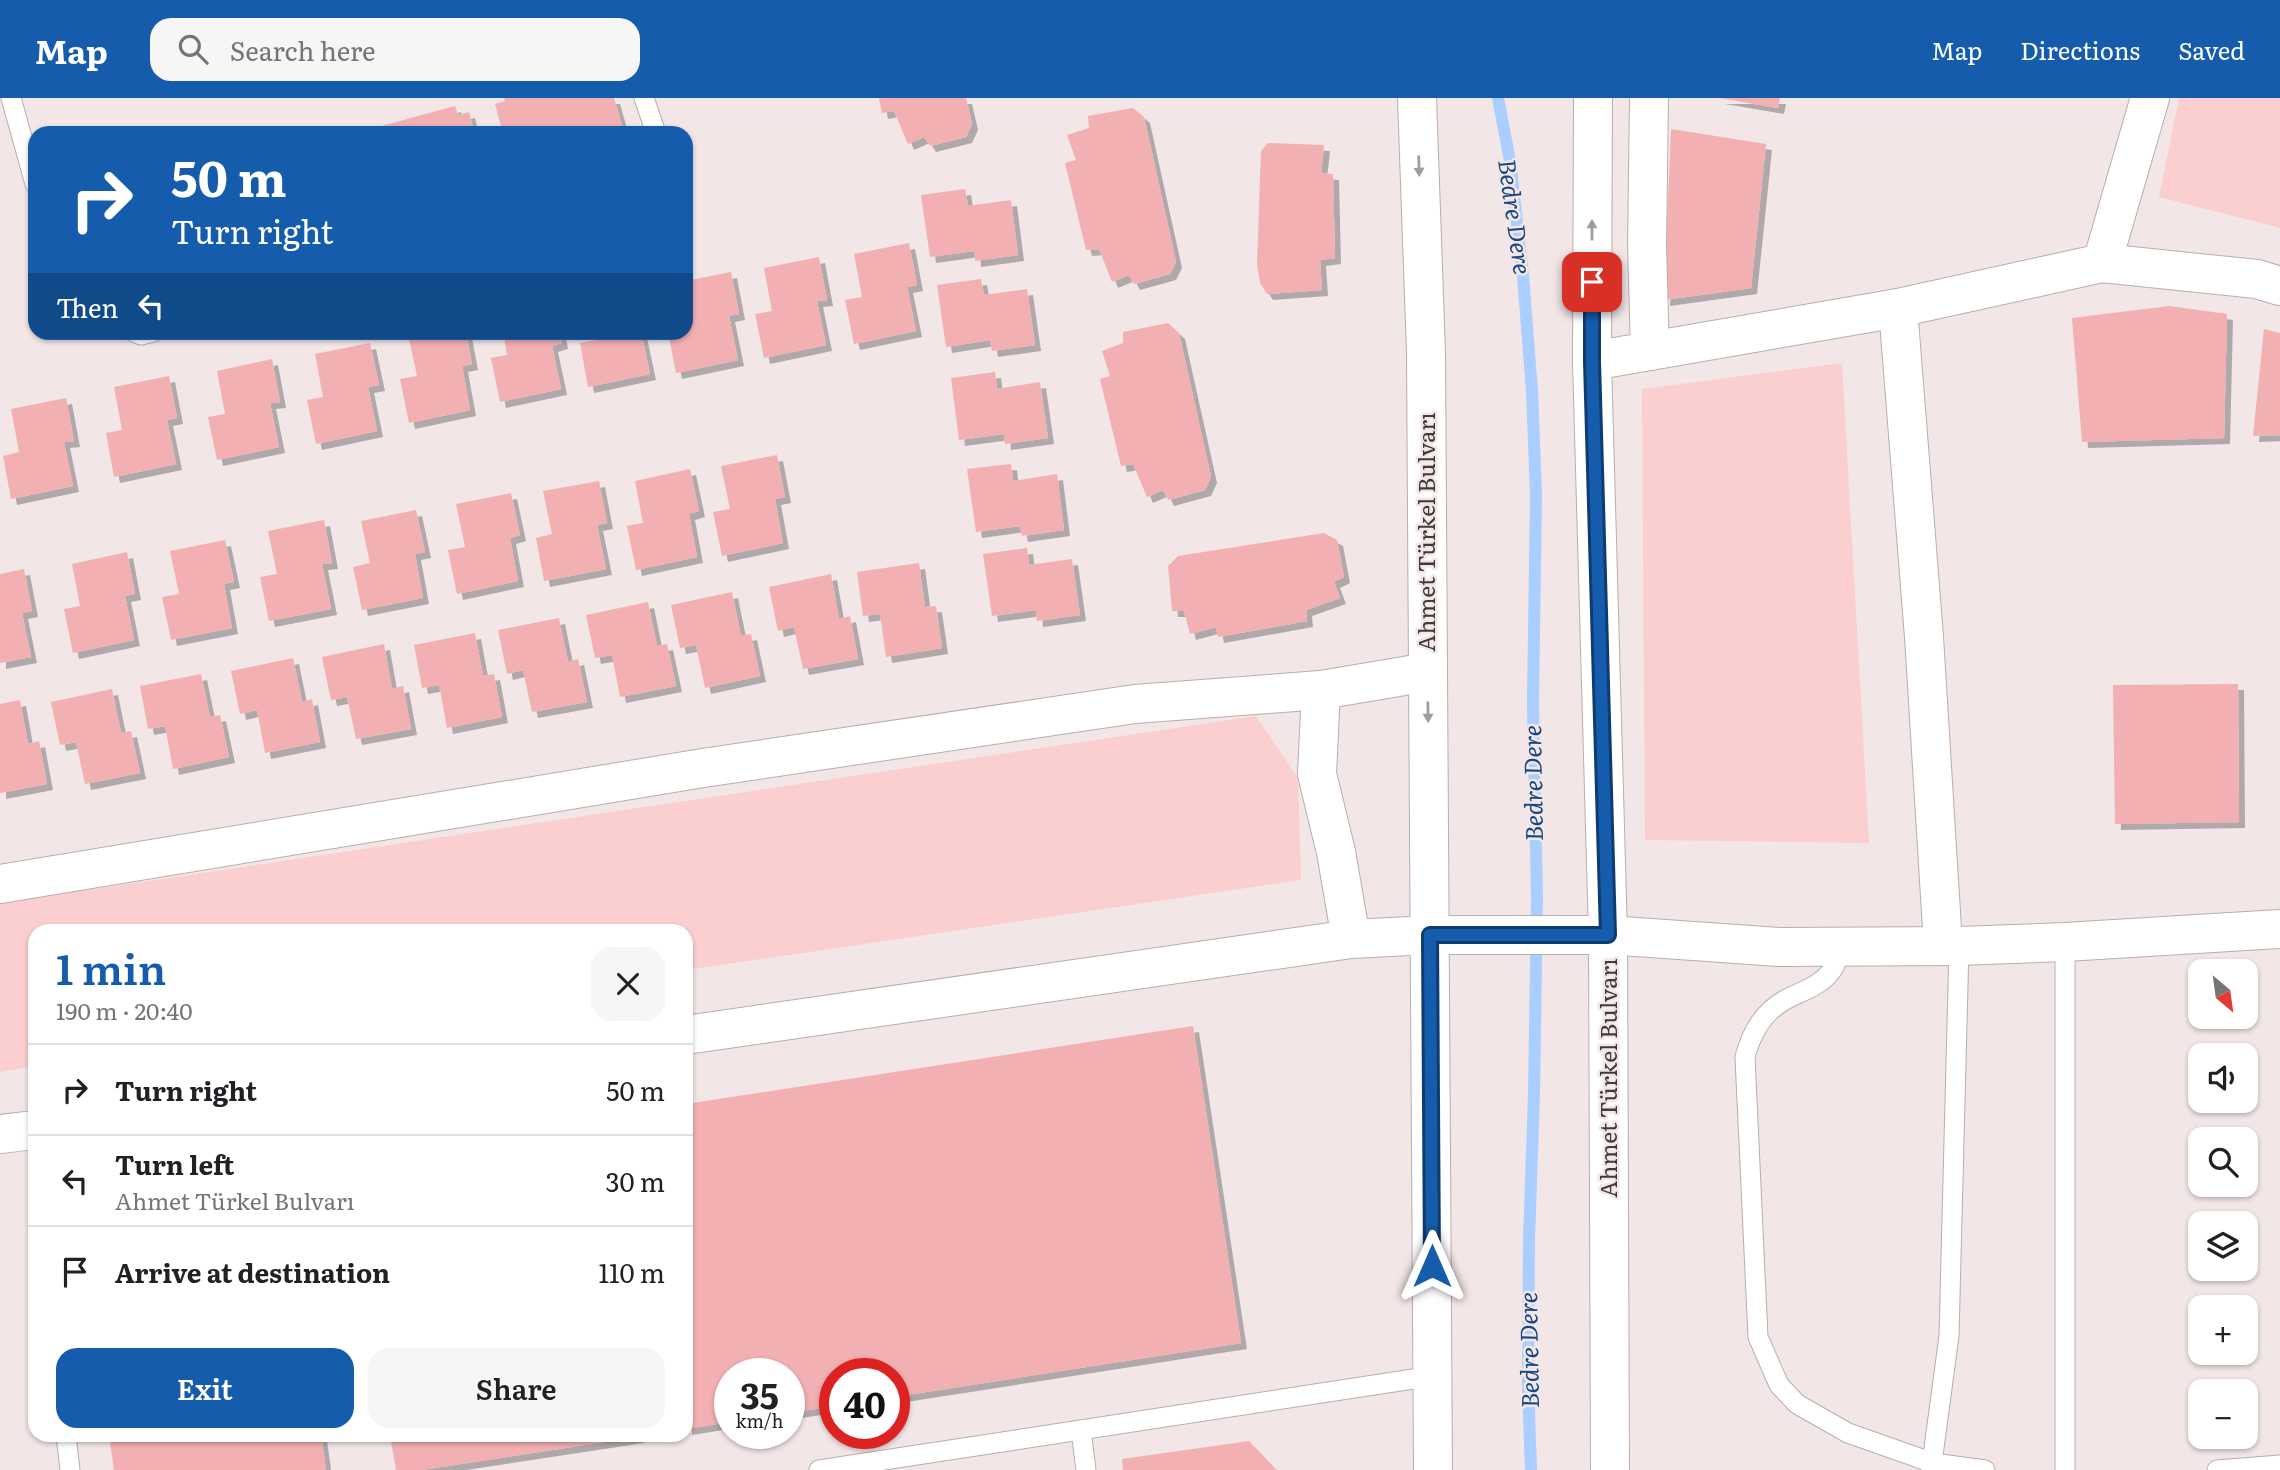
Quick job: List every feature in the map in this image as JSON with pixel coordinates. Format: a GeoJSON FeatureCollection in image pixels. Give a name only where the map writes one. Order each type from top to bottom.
{"type":"FeatureCollection","features":[{"type":"Feature","properties":{"kind":"street","name":"Ahmet Türkel Bulvarı"},"geometry":{"type":"LineString","coordinates":[[1417,98],[1426,352],[1433,1470]]}},
{"type":"Feature","properties":{"kind":"street","name":"Ahmet Türkel Bulvarı"},"geometry":{"type":"LineString","coordinates":[[1593,98],[1592,935],[1610,1470]]}},
{"type":"Feature","properties":{"kind":"street"},"geometry":{"type":"LineString","coordinates":[[1649,98],[1647,246],[1650,351]]}},
{"type":"Feature","properties":{"kind":"street"},"geometry":{"type":"LineString","coordinates":[[2102,263],[2150,98]]}},
{"type":"Feature","properties":{"kind":"street"},"geometry":{"type":"LineString","coordinates":[[1592,361],[1898,308],[2102,263],[2257,279],[2280,286]]}},
{"type":"Feature","properties":{"kind":"street"},"geometry":{"type":"LineString","coordinates":[[1898,308],[1951,945]]}},
{"type":"Feature","properties":{"kind":"street"},"geometry":{"type":"LineString","coordinates":[[0,884],[703,768],[1135,704],[1321,690],[1428,672]]}},
{"type":"Feature","properties":{"kind":"street"},"geometry":{"type":"LineString","coordinates":[[1321,690],[1317,774],[1336,852],[1351,939]]}},
{"type":"Feature","properties":{"kind":"street"},"geometry":{"type":"LineString","coordinates":[[693,1034],[1351,939],[1430,935],[1592,935],[1779,947],[2065,943],[2280,929]]}},
{"type":"Feature","properties":{"kind":"lane"},"geometry":{"type":"LineString","coordinates":[[11,98],[28,159]]}},
{"type":"Feature","properties":{"kind":"lane"},"geometry":{"type":"LineString","coordinates":[[644,98],[654,126]]}},
{"type":"Feature","properties":{"kind":"lane"},"geometry":{"type":"LineString","coordinates":[[2065,943],[2065,1470]]}},
{"type":"Feature","properties":{"kind":"lane"},"geometry":{"type":"LineString","coordinates":[[1932,1466],[1949,1336],[1951,945]]}},
{"type":"Feature","properties":{"kind":"lane"},"geometry":{"type":"LineString","coordinates":[[1839,946],[1835,967],[1819,982],[1784,1000],[1769,1012],[1753,1034],[1745,1057],[1758,1337],[1779,1385],[1797,1404],[1848,1433],[1932,1466],[1985,1470]]}},
{"type":"Feature","properties":{"kind":"lane"},"geometry":{"type":"LineString","coordinates":[[819,1470],[1433,1376]]}},
{"type":"Feature","properties":{"kind":"lane"},"geometry":{"type":"LineString","coordinates":[[1081,1430],[1086,1470]]}},
{"type":"Feature","properties":{"kind":"lane"},"geometry":{"type":"LineString","coordinates":[[67,1442],[70,1470]]}},
{"type":"Feature","properties":{"kind":"lane"},"geometry":{"type":"LineString","coordinates":[[2217,1470],[2280,1465]]}},
{"type":"Feature","properties":{"kind":"shaded area"},"geometry":{"type":"Polygon","coordinates":[[[2179,98],[2280,98],[2280,228],[2159,197],[2179,98]]]}},
{"type":"Feature","properties":{"kind":"shaded area"},"geometry":{"type":"Polygon","coordinates":[[[1842,363],[1869,843],[1645,840],[1642,389],[1842,363]]]}},
{"type":"Feature","properties":{"kind":"shaded area"},"geometry":{"type":"Polygon","coordinates":[[[1256,716],[1298,778],[1301,880],[693,969],[693,924],[28,924],[28,1067],[0,1072],[0,903],[1256,716]]]}},
{"type":"Feature","properties":{"kind":"building"},"geometry":{"type":"Polygon","coordinates":[[[504,98],[614,98],[622,126],[501,126],[495,104],[505,101],[504,98]]]}},
{"type":"Feature","properties":{"kind":"building"},"geometry":{"type":"Polygon","coordinates":[[[879,98],[966,98],[972,124],[966,137],[930,146],[924,137],[908,144],[894,111],[882,113],[879,98]]]}},
{"type":"Feature","properties":{"kind":"building"},"geometry":{"type":"Polygon","coordinates":[[[1719,98],[1780,98],[1778,108],[1719,98]]]}},
{"type":"Feature","properties":{"kind":"building"},"geometry":{"type":"Polygon","coordinates":[[[455,106],[458,115],[469,112],[472,126],[381,126],[455,106]]]}},
{"type":"Feature","properties":{"kind":"building"},"geometry":{"type":"Polygon","coordinates":[[[1133,108],[1144,117],[1176,262],[1170,274],[1134,284],[1129,275],[1112,282],[1099,249],[1086,250],[1065,163],[1076,160],[1067,135],[1089,128],[1088,116],[1133,108]]]}},
{"type":"Feature","properties":{"kind":"building"},"geometry":{"type":"Polygon","coordinates":[[[1671,129],[1766,144],[1751,288],[1664,300],[1671,129]]]}},
{"type":"Feature","properties":{"kind":"building"},"geometry":{"type":"Polygon","coordinates":[[[1268,143],[1324,145],[1321,173],[1333,174],[1335,258],[1320,260],[1322,290],[1267,294],[1260,283],[1257,264],[1261,151],[1268,143]]]}},
{"type":"Feature","properties":{"kind":"building"},"geometry":{"type":"Polygon","coordinates":[[[965,189],[968,206],[1011,200],[1018,255],[975,261],[974,251],[930,257],[921,195],[965,189]]]}},
{"type":"Feature","properties":{"kind":"building"},"geometry":{"type":"Polygon","coordinates":[[[909,243],[917,285],[907,287],[916,331],[854,344],[845,300],[862,297],[854,254],[909,243]]]}},
{"type":"Feature","properties":{"kind":"building"},"geometry":{"type":"Polygon","coordinates":[[[819,257],[827,300],[817,301],[826,345],[764,358],[755,314],[772,311],[764,268],[819,257]]]}},
{"type":"Feature","properties":{"kind":"building"},"geometry":{"type":"Polygon","coordinates":[[[731,272],[739,314],[729,316],[738,360],[676,373],[670,340],[693,340],[693,280],[731,272]]]}},
{"type":"Feature","properties":{"kind":"building"},"geometry":{"type":"Polygon","coordinates":[[[981,279],[984,295],[1027,289],[1035,345],[992,351],[990,340],[946,347],[937,285],[981,279]]]}},
{"type":"Feature","properties":{"kind":"building"},"geometry":{"type":"Polygon","coordinates":[[[2169,306],[2227,314],[2224,438],[2082,442],[2072,318],[2169,306]]]}},
{"type":"Feature","properties":{"kind":"building"},"geometry":{"type":"Polygon","coordinates":[[[1168,323],[1179,333],[1211,477],[1205,490],[1168,500],[1163,490],[1147,497],[1133,464],[1121,466],[1100,379],[1110,376],[1102,351],[1123,343],[1123,332],[1168,323]]]}},
{"type":"Feature","properties":{"kind":"building"},"geometry":{"type":"Polygon","coordinates":[[[2264,329],[2280,333],[2280,435],[2253,436],[2264,329]]]}},
{"type":"Feature","properties":{"kind":"building"},"geometry":{"type":"Polygon","coordinates":[[[409,340],[468,340],[472,364],[462,366],[470,410],[409,423],[400,379],[417,376],[409,340]]]}},
{"type":"Feature","properties":{"kind":"building"},"geometry":{"type":"Polygon","coordinates":[[[504,340],[561,340],[562,343],[552,346],[561,389],[500,402],[491,358],[507,355],[504,340]]]}},
{"type":"Feature","properties":{"kind":"building"},"geometry":{"type":"Polygon","coordinates":[[[596,340],[643,340],[650,374],[588,387],[580,343],[596,340]]]}},
{"type":"Feature","properties":{"kind":"building"},"geometry":{"type":"Polygon","coordinates":[[[370,343],[379,385],[368,387],[377,431],[316,444],[307,400],[323,397],[315,354],[370,343]]]}},
{"type":"Feature","properties":{"kind":"building"},"geometry":{"type":"Polygon","coordinates":[[[272,359],[280,402],[270,403],[279,447],[217,460],[208,417],[225,414],[217,371],[272,359]]]}},
{"type":"Feature","properties":{"kind":"building"},"geometry":{"type":"Polygon","coordinates":[[[995,372],[997,389],[1040,382],[1048,438],[1005,444],[1004,434],[959,440],[951,378],[995,372]]]}},
{"type":"Feature","properties":{"kind":"building"},"geometry":{"type":"Polygon","coordinates":[[[169,376],[177,418],[167,420],[176,464],[114,477],[106,433],[122,430],[114,387],[169,376]]]}},
{"type":"Feature","properties":{"kind":"building"},"geometry":{"type":"Polygon","coordinates":[[[66,398],[74,441],[64,442],[73,486],[11,499],[3,456],[19,452],[11,409],[66,398]]]}},
{"type":"Feature","properties":{"kind":"building"},"geometry":{"type":"Polygon","coordinates":[[[777,455],[785,497],[775,499],[783,543],[722,556],[713,512],[730,509],[721,466],[777,455]]]}},
{"type":"Feature","properties":{"kind":"building"},"geometry":{"type":"Polygon","coordinates":[[[1011,464],[1013,481],[1057,474],[1064,530],[1022,536],[1020,526],[976,532],[967,469],[1011,464]]]}},
{"type":"Feature","properties":{"kind":"building"},"geometry":{"type":"Polygon","coordinates":[[[690,469],[699,511],[689,514],[697,557],[636,570],[627,526],[643,523],[635,481],[690,469]]]}},
{"type":"Feature","properties":{"kind":"building"},"geometry":{"type":"Polygon","coordinates":[[[599,481],[607,523],[597,525],[606,569],[544,581],[536,538],[552,534],[543,491],[599,481]]]}},
{"type":"Feature","properties":{"kind":"building"},"geometry":{"type":"Polygon","coordinates":[[[511,493],[520,535],[510,538],[518,581],[457,594],[448,550],[465,547],[456,504],[511,493]]]}},
{"type":"Feature","properties":{"kind":"building"},"geometry":{"type":"Polygon","coordinates":[[[416,510],[425,552],[415,554],[423,598],[362,610],[353,567],[370,563],[361,521],[416,510]]]}},
{"type":"Feature","properties":{"kind":"building"},"geometry":{"type":"Polygon","coordinates":[[[324,520],[332,563],[322,564],[331,609],[269,621],[260,577],[277,574],[268,531],[324,520]]]}},
{"type":"Feature","properties":{"kind":"building"},"geometry":{"type":"Polygon","coordinates":[[[1324,533],[1337,540],[1344,577],[1334,582],[1340,598],[1306,610],[1307,621],[1218,637],[1216,627],[1190,634],[1184,611],[1172,611],[1168,566],[1178,556],[1324,533]]]}},
{"type":"Feature","properties":{"kind":"building"},"geometry":{"type":"Polygon","coordinates":[[[225,540],[234,582],[224,584],[232,628],[171,640],[162,597],[179,594],[170,551],[225,540]]]}},
{"type":"Feature","properties":{"kind":"building"},"geometry":{"type":"Polygon","coordinates":[[[1027,548],[1029,565],[1072,559],[1080,615],[1037,621],[1036,610],[992,616],[983,554],[1027,548]]]}},
{"type":"Feature","properties":{"kind":"building"},"geometry":{"type":"Polygon","coordinates":[[[127,552],[135,594],[125,596],[134,640],[73,653],[64,609],[80,606],[72,564],[127,552]]]}},
{"type":"Feature","properties":{"kind":"building"},"geometry":{"type":"Polygon","coordinates":[[[919,563],[925,607],[936,606],[942,648],[886,657],[880,614],[863,616],[857,572],[919,563]]]}},
{"type":"Feature","properties":{"kind":"building"},"geometry":{"type":"Polygon","coordinates":[[[24,569],[32,611],[22,613],[31,657],[0,663],[0,574],[24,569]]]}},
{"type":"Feature","properties":{"kind":"building"},"geometry":{"type":"Polygon","coordinates":[[[831,574],[839,619],[850,616],[858,659],[803,669],[794,627],[778,631],[769,587],[831,574]]]}},
{"type":"Feature","properties":{"kind":"building"},"geometry":{"type":"Polygon","coordinates":[[[732,592],[741,636],[751,634],[760,676],[705,688],[696,645],[680,648],[671,605],[732,592]]]}},
{"type":"Feature","properties":{"kind":"building"},"geometry":{"type":"Polygon","coordinates":[[[648,602],[657,646],[667,644],[676,686],[620,697],[612,655],[595,658],[586,615],[648,602]]]}},
{"type":"Feature","properties":{"kind":"building"},"geometry":{"type":"Polygon","coordinates":[[[559,618],[568,662],[578,659],[587,702],[532,712],[523,670],[507,674],[498,630],[559,618]]]}},
{"type":"Feature","properties":{"kind":"building"},"geometry":{"type":"Polygon","coordinates":[[[475,633],[483,676],[494,674],[502,717],[447,728],[439,685],[422,688],[414,645],[475,633]]]}},
{"type":"Feature","properties":{"kind":"building"},"geometry":{"type":"Polygon","coordinates":[[[384,644],[392,689],[403,686],[411,729],[356,739],[347,697],[331,700],[322,657],[384,644]]]}},
{"type":"Feature","properties":{"kind":"building"},"geometry":{"type":"Polygon","coordinates":[[[293,658],[302,702],[312,699],[320,742],[265,753],[257,710],[240,714],[231,671],[293,658]]]}},
{"type":"Feature","properties":{"kind":"building"},"geometry":{"type":"Polygon","coordinates":[[[201,674],[210,717],[220,715],[229,757],[173,769],[165,726],[148,729],[140,686],[201,674]]]}},
{"type":"Feature","properties":{"kind":"building"},"geometry":{"type":"Polygon","coordinates":[[[2238,684],[2239,822],[2115,824],[2113,685],[2238,684]]]}},
{"type":"Feature","properties":{"kind":"building"},"geometry":{"type":"Polygon","coordinates":[[[112,689],[121,733],[131,731],[140,773],[85,784],[76,742],[60,745],[51,702],[112,689]]]}},
{"type":"Feature","properties":{"kind":"building"},"geometry":{"type":"Polygon","coordinates":[[[20,700],[28,744],[39,741],[47,784],[0,793],[0,704],[20,700]]]}},
{"type":"Feature","properties":{"kind":"building"},"geometry":{"type":"Polygon","coordinates":[[[1193,1026],[1241,1343],[910,1395],[910,1358],[819,1358],[819,1408],[805,1411],[805,1358],[714,1358],[714,1425],[693,1428],[693,1103],[1193,1026]]]}},
{"type":"Feature","properties":{"kind":"building"},"geometry":{"type":"Polygon","coordinates":[[[1249,1441],[1276,1470],[1123,1470],[1122,1459],[1249,1441]]]}},
{"type":"Feature","properties":{"kind":"building"},"geometry":{"type":"Polygon","coordinates":[[[110,1442],[322,1442],[326,1470],[114,1470],[110,1442]]]}},
{"type":"Feature","properties":{"kind":"building"},"geometry":{"type":"Polygon","coordinates":[[[391,1442],[605,1442],[421,1470],[396,1470],[391,1442]]]}},
{"type":"Feature","properties":{"kind":"waterway","name":"Bedre Dere"},"geometry":{"type":"LineString","coordinates":[[1498,98],[1510,161],[1523,276],[1532,391],[1536,494],[1533,703],[1537,898],[1528,1387],[1531,1470]]}},
{"type":"Feature","properties":{"kind":"route"},"geometry":{"type":"LineString","coordinates":[[1432,1266],[1430,935],[1608,935],[1592,282]]}}]}
